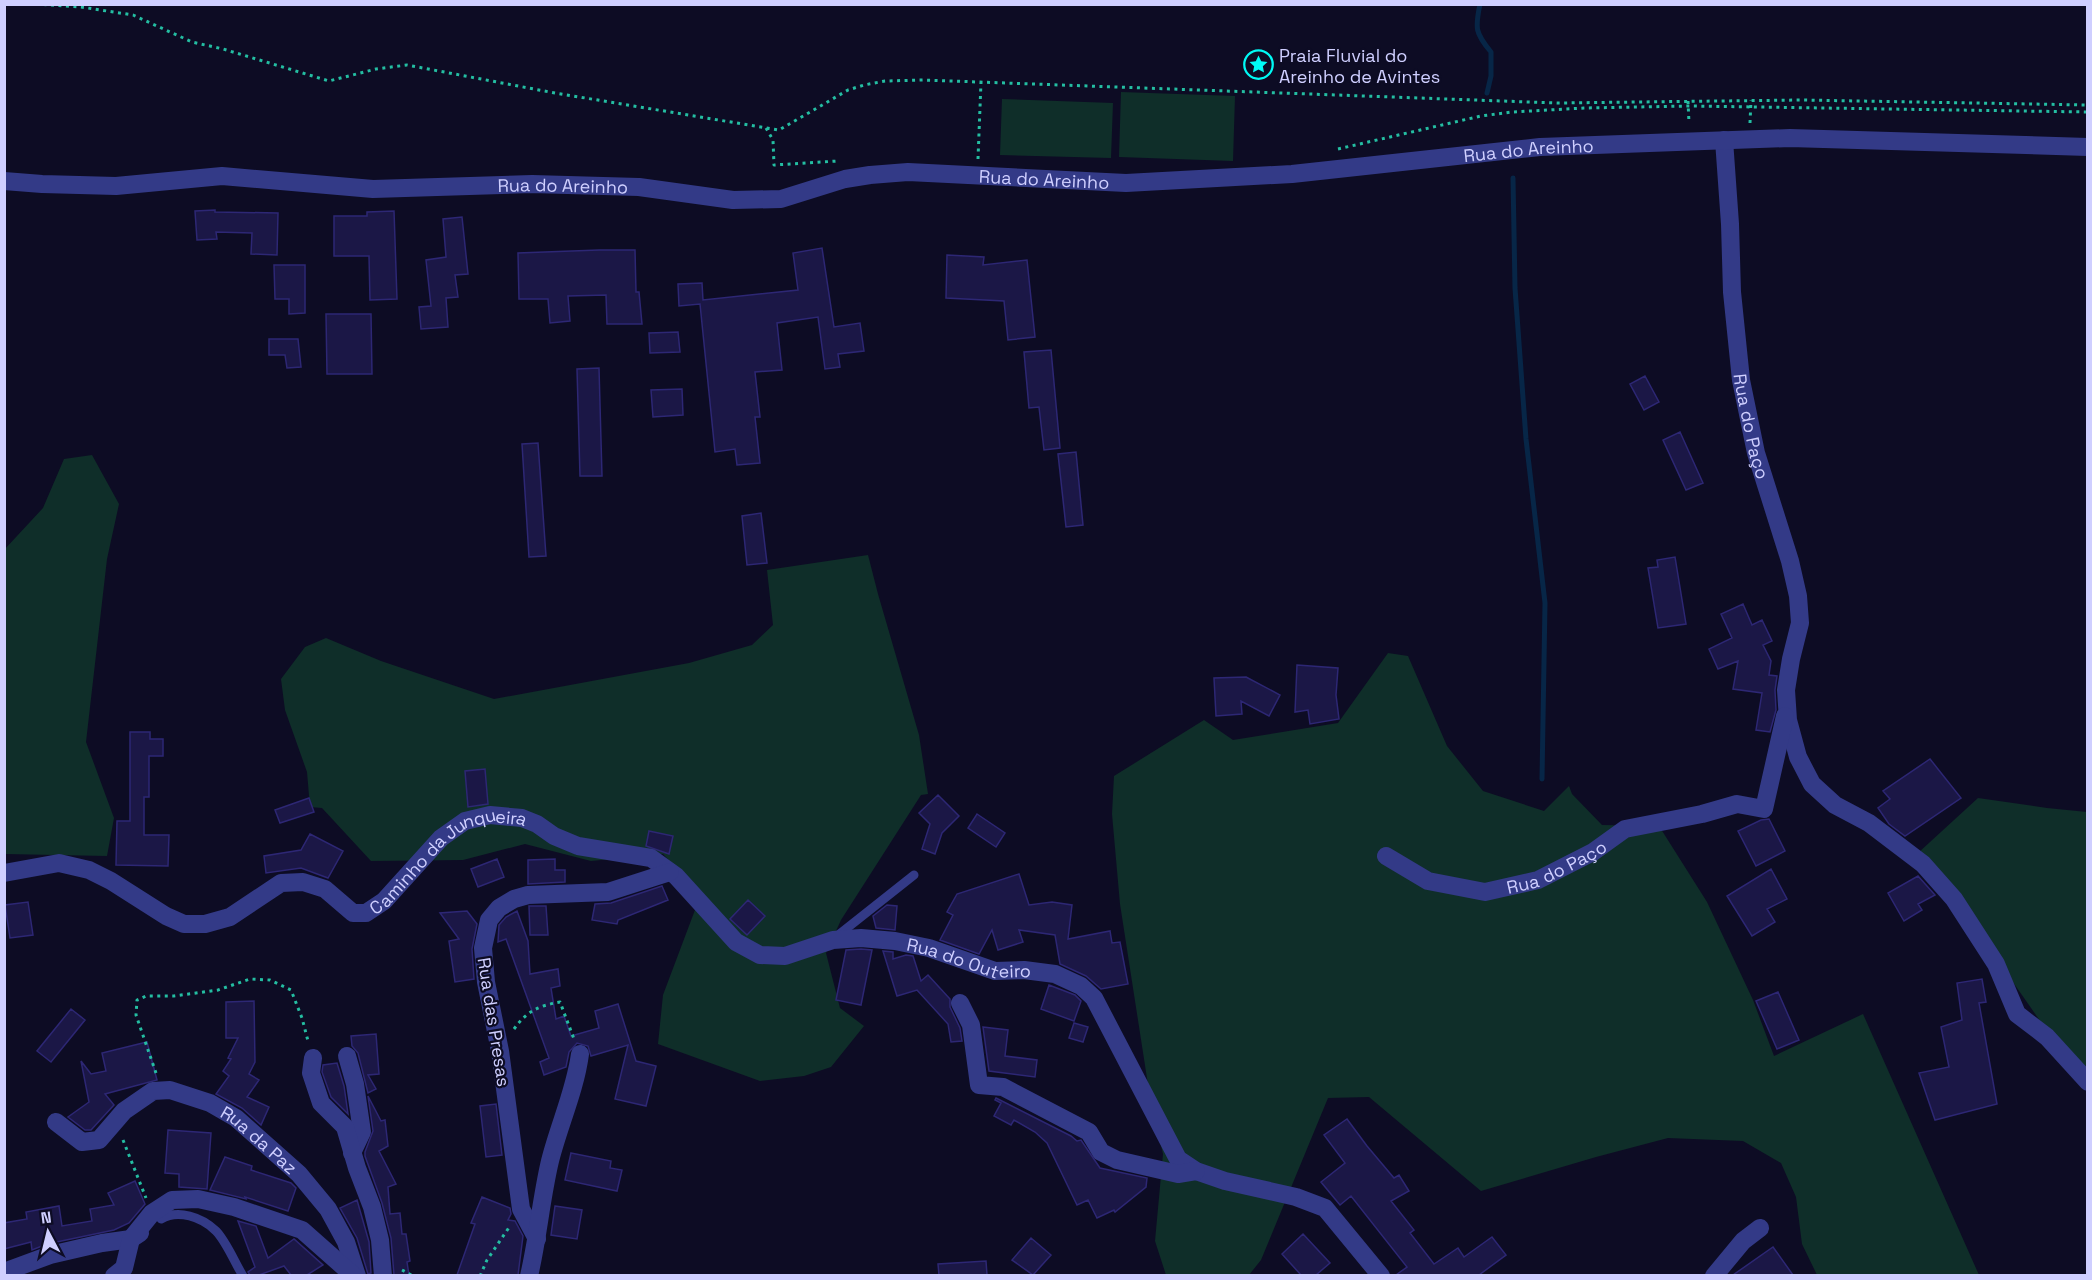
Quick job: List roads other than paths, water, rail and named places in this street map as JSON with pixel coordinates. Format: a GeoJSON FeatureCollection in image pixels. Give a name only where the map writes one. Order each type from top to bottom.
{"type":"FeatureCollection","features":[{"type":"Feature","properties":{"kind":"street","name":"Rua do Areinho"},"geometry":{"type":"LineString","coordinates":[[4,181],[116,186],[222,177],[373,189],[556,185],[639,187],[733,200],[781,199],[845,179],[909,172],[1126,183],[1292,174],[1540,147],[1690,141],[1790,138],[2088,147]]}},
{"type":"Feature","properties":{"kind":"street","name":"Rua do Paço"},"geometry":{"type":"LineString","coordinates":[[1724,140],[1730,224],[1731,292],[1741,380],[1756,453],[1798,596],[1800,623],[1786,690],[1788,720],[1798,757],[1812,784],[1835,805],[1869,823],[1923,864],[1954,899],[1990,955],[2017,1014],[2047,1037],[2088,1082]]}},
{"type":"Feature","properties":{"kind":"street","name":"Rua do Paço"},"geometry":{"type":"LineString","coordinates":[[1386,856],[1428,881],[1485,892],[1538,880],[1593,852],[1625,829],[1702,814],[1737,804],[1764,809],[1787,705]]}},
{"type":"Feature","properties":{"kind":"street","name":"Caminho da Junqueira"},"geometry":{"type":"LineString","coordinates":[[4,873],[59,862],[89,870],[111,881],[166,916],[184,924],[205,924],[230,917],[280,883],[303,882],[325,889],[353,913],[366,913],[384,902],[441,838],[465,821],[490,816],[522,818],[578,846],[651,858],[670,872]]}},
{"type":"Feature","properties":{"kind":"street","name":"Rua do Outeiro"},"geometry":{"type":"LineString","coordinates":[[670,872],[736,942],[760,955],[785,956],[833,940],[861,938],[895,941],[929,948],[995,971],[1024,970],[1055,974],[1081,986],[1094,998],[1178,1159],[1196,1171],[1296,1197],[1325,1208],[1382,1275]]}},
{"type":"Feature","properties":{"kind":"street","name":"Rua das Presas"},"geometry":{"type":"LineString","coordinates":[[537,1239],[521,1209],[500,1050],[486,982],[483,948],[489,920],[499,908],[514,899],[528,895],[608,892],[670,872]]}},
{"type":"Feature","properties":{"kind":"street","name":"Rua do Outeiro"},"geometry":{"type":"LineString","coordinates":[[960,1003],[971,1025],[979,1085],[1003,1087],[1089,1132],[1101,1152],[1118,1160],[1178,1174],[1196,1171]]}},
{"type":"Feature","properties":{"kind":"street"},"geometry":{"type":"LineString","coordinates":[[529,1275],[550,1163],[561,1119],[577,1078],[580,1054]]}},
{"type":"Feature","properties":{"kind":"street"},"geometry":{"type":"LineString","coordinates":[[347,1056],[362,1132],[352,1153]]}},
{"type":"Feature","properties":{"kind":"street"},"geometry":{"type":"LineString","coordinates":[[312,1058],[311,1073],[321,1103],[345,1127],[372,1207],[380,1240],[383,1275]]}},
{"type":"Feature","properties":{"kind":"street","name":"Rua da Paz"},"geometry":{"type":"LineString","coordinates":[[56,1122],[82,1142],[99,1140],[124,1112],[153,1091],[170,1090],[210,1103],[236,1118],[298,1174],[328,1209],[346,1242],[355,1275]]}},
{"type":"Feature","properties":{"kind":"street"},"geometry":{"type":"LineString","coordinates":[[114,1275],[124,1268],[131,1239],[152,1213],[172,1200],[198,1199],[234,1207],[302,1230],[355,1275]]}},
{"type":"Feature","properties":{"kind":"street"},"geometry":{"type":"LineString","coordinates":[[4,1272],[50,1255],[131,1239],[160,1219]]}},
{"type":"Feature","properties":{"kind":"street"},"geometry":{"type":"LineString","coordinates":[[1714,1275],[1743,1241],[1760,1228]]}},
{"type":"Feature","properties":{"kind":"lane"},"geometry":{"type":"LineString","coordinates":[[833,940],[914,875]]}},
{"type":"Feature","properties":{"kind":"lane"},"geometry":{"type":"LineString","coordinates":[[160,1219],[171,1213],[200,1220],[216,1232],[243,1275]]}},
{"type":"Feature","properties":{"kind":"waterway"},"geometry":{"type":"LineString","coordinates":[[1480,4],[1477,19],[1479,35],[1491,52],[1491,76],[1487,93]]}},
{"type":"Feature","properties":{"kind":"waterway"},"geometry":{"type":"LineString","coordinates":[[1513,178],[1515,288],[1526,439],[1545,603],[1542,779]]}},
{"type":"Feature","properties":{"kind":"place","name":"Praia Fluvial do Areinho de Avintes"},"geometry":{"type":"Point","coordinates":[1258,65]}}]}
